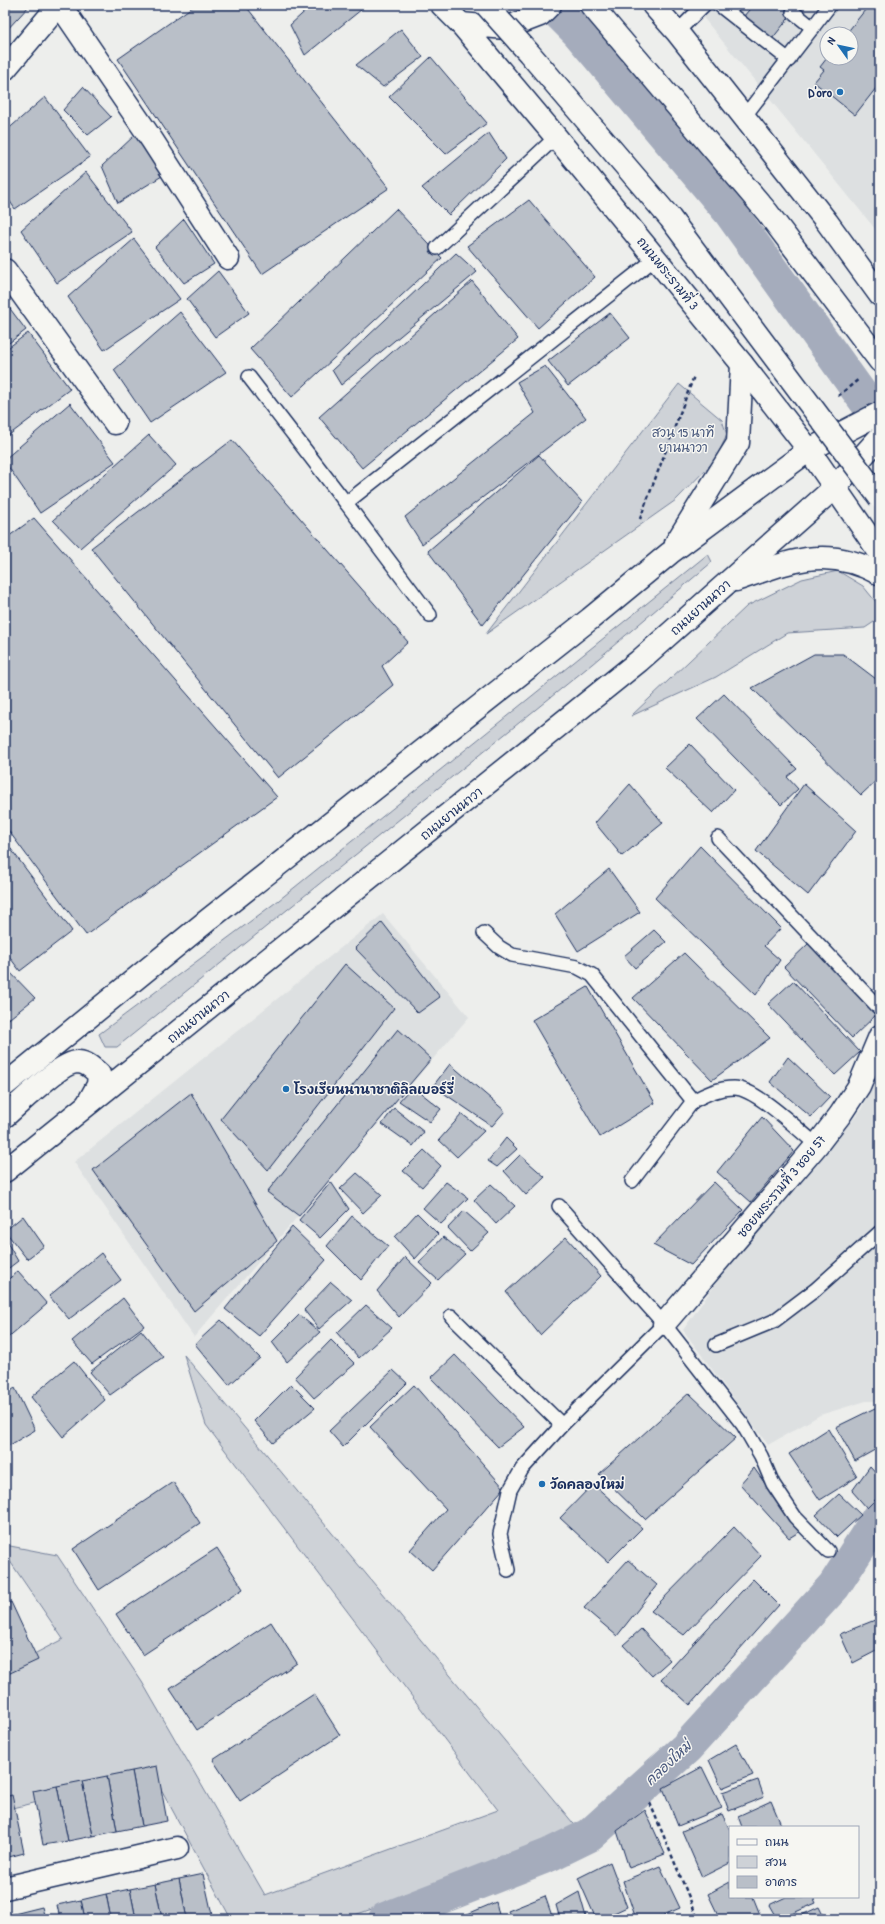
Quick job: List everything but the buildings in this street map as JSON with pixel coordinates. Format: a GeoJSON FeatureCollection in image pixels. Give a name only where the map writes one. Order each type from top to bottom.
{"type":"FeatureCollection","features":[{"type":"Feature","properties":{"kind":"main road"},"geometry":{"type":"LineString","coordinates":[[5,69],[59,5],[152,140],[228,258]]}},
{"type":"Feature","properties":{"kind":"main road","name":"ถนนพระรามที่ 3"},"geometry":{"type":"LineString","coordinates":[[442,5],[461,24],[656,258],[742,364],[809,450],[880,553]]}},
{"type":"Feature","properties":{"kind":"main road"},"geometry":{"type":"LineString","coordinates":[[486,5],[670,218],[880,498]]}},
{"type":"Feature","properties":{"kind":"main road"},"geometry":{"type":"LineString","coordinates":[[591,5],[767,212],[880,361]]}},
{"type":"Feature","properties":{"kind":"main road"},"geometry":{"type":"LineString","coordinates":[[653,5],[677,32],[827,222],[880,295]]}},
{"type":"Feature","properties":{"kind":"main road"},"geometry":{"type":"LineString","coordinates":[[461,24],[506,28],[545,10]]}},
{"type":"Feature","properties":{"kind":"main road"},"geometry":{"type":"LineString","coordinates":[[5,270],[115,423]]}},
{"type":"Feature","properties":{"kind":"main road"},"geometry":{"type":"LineString","coordinates":[[670,553],[738,443],[742,364]]}},
{"type":"Feature","properties":{"kind":"main road"},"geometry":{"type":"LineString","coordinates":[[5,1085],[214,915],[590,619],[670,553],[809,450],[880,413]]}},
{"type":"Feature","properties":{"kind":"main road","name":"ถนนยานนาวา"},"geometry":{"type":"LineString","coordinates":[[5,1171],[639,661],[834,488],[880,437]]}},
{"type":"Feature","properties":{"kind":"main road"},"geometry":{"type":"LineString","coordinates":[[727,583],[793,560],[825,556],[864,565],[880,574]]}},
{"type":"Feature","properties":{"kind":"main road","name":"ซอยพระรามที่ 3 ซอย 57"},"geometry":{"type":"LineString","coordinates":[[664,1324],[840,1116],[858,1086],[880,1036]]}},
{"type":"Feature","properties":{"kind":"main road"},"geometry":{"type":"LineString","coordinates":[[5,1116],[62,1067],[77,1062],[89,1064],[99,1074],[98,1085],[87,1105]]}},
{"type":"Feature","properties":{"kind":"main road"},"geometry":{"type":"LineString","coordinates":[[5,1888],[177,1848]]}},
{"type":"Feature","properties":{"kind":"lane"},"geometry":{"type":"LineString","coordinates":[[677,32],[704,5]]}},
{"type":"Feature","properties":{"kind":"lane"},"geometry":{"type":"LineString","coordinates":[[719,5],[789,60]]}},
{"type":"Feature","properties":{"kind":"lane"},"geometry":{"type":"LineString","coordinates":[[744,117],[830,5]]}},
{"type":"Feature","properties":{"kind":"lane"},"geometry":{"type":"LineString","coordinates":[[794,12],[813,28]]}},
{"type":"Feature","properties":{"kind":"lane"},"geometry":{"type":"LineString","coordinates":[[437,248],[556,138]]}},
{"type":"Feature","properties":{"kind":"lane"},"geometry":{"type":"LineString","coordinates":[[346,503],[656,258]]}},
{"type":"Feature","properties":{"kind":"lane"},"geometry":{"type":"LineString","coordinates":[[249,377],[430,615]]}},
{"type":"Feature","properties":{"kind":"lane"},"geometry":{"type":"LineString","coordinates":[[718,838],[880,1009]]}},
{"type":"Feature","properties":{"kind":"lane"},"geometry":{"type":"LineString","coordinates":[[484,933],[499,947],[512,955],[577,967],[592,975],[693,1101]]}},
{"type":"Feature","properties":{"kind":"lane"},"geometry":{"type":"LineString","coordinates":[[632,1181],[693,1101],[713,1091],[735,1088],[756,1095],[817,1145]]}},
{"type":"Feature","properties":{"kind":"lane"},"geometry":{"type":"LineString","coordinates":[[559,1206],[664,1324],[744,1425],[761,1456],[773,1484],[795,1517],[828,1551]]}},
{"type":"Feature","properties":{"kind":"lane"},"geometry":{"type":"LineString","coordinates":[[716,1345],[774,1321],[815,1290],[880,1232]]}},
{"type":"Feature","properties":{"kind":"lane"},"geometry":{"type":"LineString","coordinates":[[451,1316],[562,1425]]}},
{"type":"Feature","properties":{"kind":"lane"},"geometry":{"type":"LineString","coordinates":[[508,1570],[500,1534],[510,1490],[522,1469],[562,1425],[664,1324]]}},
{"type":"Feature","properties":{"kind":"path"},"geometry":{"type":"LineString","coordinates":[[640,519],[694,376]]}},
{"type":"Feature","properties":{"kind":"path"},"geometry":{"type":"LineString","coordinates":[[837,397],[861,378]]}},
{"type":"Feature","properties":{"kind":"path"},"geometry":{"type":"LineString","coordinates":[[650,1803],[698,1919]]}},
{"type":"Feature","properties":{"kind":"shaded area"},"geometry":{"type":"Polygon","coordinates":[[[693,5],[880,5],[880,235],[693,5]]]}},
{"type":"Feature","properties":{"kind":"shaded area","name":"โรงเรียนนานาชาติลิลเบอร์รี่"},"geometry":{"type":"Polygon","coordinates":[[[383,914],[469,1017],[194,1337],[74,1162],[383,914]]]}},
{"type":"Feature","properties":{"kind":"shaded area"},"geometry":{"type":"Polygon","coordinates":[[[880,1066],[880,1401],[866,1401],[820,1415],[768,1445],[683,1330],[719,1279],[861,1110],[880,1066]]]}},
{"type":"Feature","properties":{"kind":"green space","name":"สวน 15 นาที ยานนาวา"},"geometry":{"type":"Polygon","coordinates":[[[679,384],[722,420],[727,435],[715,460],[676,500],[486,634],[679,384]]]}},
{"type":"Feature","properties":{"kind":"green space"},"geometry":{"type":"Polygon","coordinates":[[[708,554],[712,562],[592,664],[117,1047],[105,1047],[99,1034],[279,900],[708,554]]]}},
{"type":"Feature","properties":{"kind":"green space"},"geometry":{"type":"Polygon","coordinates":[[[838,571],[863,586],[880,607],[880,618],[865,628],[787,633],[716,677],[631,716],[747,606],[802,579],[838,571]]]}},
{"type":"Feature","properties":{"kind":"green space"},"geometry":{"type":"Polygon","coordinates":[[[184,1355],[578,1829],[546,1849],[343,1919],[231,1919],[153,1774],[5,1810],[5,1669],[63,1639],[5,1554],[5,1545],[57,1555],[142,1682],[265,1895],[498,1810],[206,1425],[184,1355]]]}},
{"type":"Feature","properties":{"kind":"waterway"},"geometry":{"type":"LineString","coordinates":[[551,5],[578,32],[730,212],[880,421]]}},
{"type":"Feature","properties":{"kind":"waterway","name":"คลองใหม่"},"geometry":{"type":"LineString","coordinates":[[385,1919],[549,1855],[590,1835],[686,1748],[834,1586],[880,1515]]}},
{"type":"Feature","properties":{"kind":"place","name":"D'oro"},"geometry":{"type":"Point","coordinates":[840,92]}},
{"type":"Feature","properties":{"kind":"place","name":"โรงเรียนนานาชาติลิลเบอร์รี่"},"geometry":{"type":"Point","coordinates":[286,1089]}},
{"type":"Feature","properties":{"kind":"place","name":"วัดคลองใหม่"},"geometry":{"type":"Point","coordinates":[542,1484]}}]}
